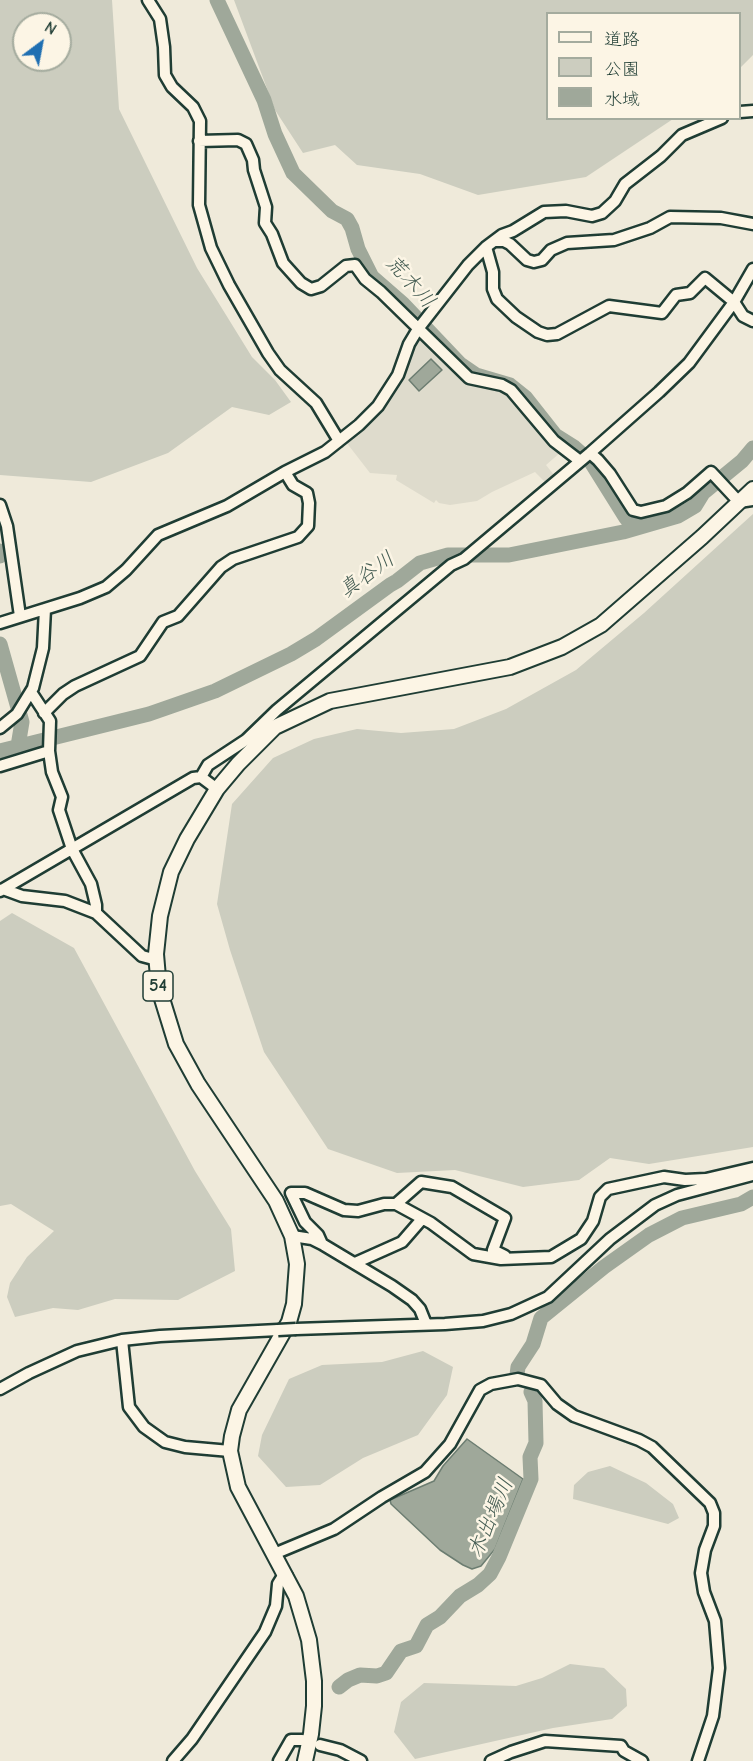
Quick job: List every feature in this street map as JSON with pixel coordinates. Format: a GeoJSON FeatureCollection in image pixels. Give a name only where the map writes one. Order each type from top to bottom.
{"type":"FeatureCollection","features":[{"type":"Feature","properties":{"kind":"main road","name":"54"},"geometry":{"type":"LineString","coordinates":[[304,1761],[311,1734],[314,1706],[313,1662],[303,1615],[287,1576],[238,1487],[230,1450],[239,1410],[289,1322],[294,1304],[297,1264],[292,1236],[276,1201],[198,1084],[176,1044],[159,989],[157,960],[160,916],[171,872],[187,839],[217,789],[275,728],[330,701],[510,667],[562,647],[601,625],[753,489]]}},
{"type":"Feature","properties":{"kind":"street"},"geometry":{"type":"LineString","coordinates":[[148,0],[160,19],[165,75],[172,87],[194,107],[200,121],[198,204],[211,248],[229,285],[268,353],[280,370],[316,403],[339,441]]}},
{"type":"Feature","properties":{"kind":"street"},"geometry":{"type":"LineString","coordinates":[[0,623],[80,598],[106,587],[126,570],[158,535],[227,507],[285,472],[325,452],[378,406],[398,375],[409,344],[421,326],[468,265],[490,244],[544,212],[566,211],[592,216],[602,213],[615,201],[625,184],[662,156],[682,135],[717,120]]}},
{"type":"Feature","properties":{"kind":"street"},"geometry":{"type":"LineString","coordinates":[[199,141],[238,140],[246,144],[253,160],[266,207],[265,223],[272,234],[283,263],[301,283],[311,289],[321,286],[346,266],[355,265],[365,279],[421,326],[469,378],[502,385],[511,390],[554,441],[585,457],[598,460],[610,474],[633,510],[641,512],[666,506],[687,493],[711,472],[741,499]]}},
{"type":"Feature","properties":{"kind":"street"},"geometry":{"type":"LineString","coordinates":[[490,244],[504,241],[527,260],[534,262],[542,260],[551,250],[567,243],[614,240],[650,228],[670,217],[721,218],[753,224]]}},
{"type":"Feature","properties":{"kind":"street"},"geometry":{"type":"LineString","coordinates":[[490,244],[493,289],[497,299],[538,333],[557,334],[609,306],[662,313],[676,295],[690,293],[705,278],[734,302],[743,316],[753,321]]}},
{"type":"Feature","properties":{"kind":"street"},"geometry":{"type":"LineString","coordinates":[[201,777],[208,765],[246,740],[277,710],[451,565],[476,549],[585,457],[689,363],[734,302],[753,269]]}},
{"type":"Feature","properties":{"kind":"street"},"geometry":{"type":"LineString","coordinates":[[44,712],[75,686],[140,656],[163,622],[178,616],[222,567],[233,559],[298,537],[308,526],[309,502],[307,493],[293,485],[285,472]]}},
{"type":"Feature","properties":{"kind":"street"},"geometry":{"type":"LineString","coordinates":[[0,505],[7,526],[20,616]]}},
{"type":"Feature","properties":{"kind":"street"},"geometry":{"type":"LineString","coordinates":[[0,728],[17,714],[31,693],[44,648],[45,609]]}},
{"type":"Feature","properties":{"kind":"street"},"geometry":{"type":"LineString","coordinates":[[31,693],[50,722],[49,751],[52,772],[62,797],[59,810],[72,849],[91,884],[96,913]]}},
{"type":"Feature","properties":{"kind":"street"},"geometry":{"type":"LineString","coordinates":[[0,766],[49,751]]}},
{"type":"Feature","properties":{"kind":"street"},"geometry":{"type":"LineString","coordinates":[[2,890],[193,778],[201,777],[217,789]]}},
{"type":"Feature","properties":{"kind":"street"},"geometry":{"type":"LineString","coordinates":[[2,890],[22,896],[54,898],[96,913],[142,956],[157,960]]}},
{"type":"Feature","properties":{"kind":"street"},"geometry":{"type":"LineString","coordinates":[[322,1244],[318,1235],[305,1222],[291,1193],[305,1193],[344,1210],[358,1211],[384,1204],[396,1204],[430,1223],[473,1254],[509,1258],[551,1257],[581,1239],[593,1221],[600,1197],[608,1189],[664,1177],[685,1180],[706,1179],[753,1168]]}},
{"type":"Feature","properties":{"kind":"street"},"geometry":{"type":"LineString","coordinates":[[0,1389],[77,1351],[122,1340],[160,1336],[483,1321],[511,1314],[548,1297],[610,1239],[655,1205],[677,1196],[753,1175]]}},
{"type":"Feature","properties":{"kind":"street"},"geometry":{"type":"LineString","coordinates":[[396,1204],[421,1182],[452,1187],[506,1218],[493,1250],[509,1258]]}},
{"type":"Feature","properties":{"kind":"street"},"geometry":{"type":"LineString","coordinates":[[355,1263],[402,1242],[422,1219]]}},
{"type":"Feature","properties":{"kind":"street"},"geometry":{"type":"LineString","coordinates":[[292,1236],[312,1239],[322,1244],[412,1300],[420,1309],[426,1324]]}},
{"type":"Feature","properties":{"kind":"street"},"geometry":{"type":"LineString","coordinates":[[122,1340],[129,1407],[144,1427],[165,1442],[185,1447],[230,1450]]}},
{"type":"Feature","properties":{"kind":"street"},"geometry":{"type":"LineString","coordinates":[[274,1554],[334,1529],[424,1472],[450,1444],[480,1390],[491,1384],[518,1379],[541,1385],[557,1404],[574,1416],[652,1447],[710,1503],[714,1513],[714,1526],[705,1550],[701,1573],[704,1592],[715,1621],[719,1668],[713,1716],[698,1761]]}},
{"type":"Feature","properties":{"kind":"street"},"geometry":{"type":"LineString","coordinates":[[173,1761],[192,1739],[265,1632],[276,1606],[278,1584],[283,1576],[287,1576]]}},
{"type":"Feature","properties":{"kind":"street"},"geometry":{"type":"LineString","coordinates":[[279,1761],[291,1740],[302,1740]]}},
{"type":"Feature","properties":{"kind":"street"},"geometry":{"type":"LineString","coordinates":[[491,1761],[545,1741],[621,1746],[624,1751],[642,1761]]}},
{"type":"Feature","properties":{"kind":"street"},"geometry":{"type":"LineString","coordinates":[[320,1745],[340,1750],[361,1761]]}},
{"type":"Feature","properties":{"kind":"shaded area"},"geometry":{"type":"Polygon","coordinates":[[[419,337],[450,368],[469,382],[508,394],[547,441],[561,452],[546,465],[554,475],[545,482],[535,472],[477,501],[450,505],[439,503],[436,500],[434,503],[396,480],[397,475],[370,473],[346,442],[409,355],[419,337]]]}},
{"type":"Feature","properties":{"kind":"green space"},"geometry":{"type":"Polygon","coordinates":[[[0,0],[112,0],[119,109],[197,268],[252,357],[275,380],[291,402],[269,415],[232,407],[168,453],[91,482],[0,475],[0,0]]]}},
{"type":"Feature","properties":{"kind":"green space"},"geometry":{"type":"Polygon","coordinates":[[[234,0],[753,0],[753,55],[741,67],[741,12],[546,12],[546,120],[672,120],[586,177],[478,195],[420,174],[357,165],[335,145],[303,153],[275,110],[234,0]]]}},
{"type":"Feature","properties":{"kind":"green space"},"geometry":{"type":"Polygon","coordinates":[[[753,514],[753,1147],[649,1164],[610,1158],[579,1180],[523,1187],[455,1170],[397,1173],[328,1149],[264,1052],[217,904],[232,804],[273,758],[314,739],[357,729],[401,733],[454,729],[506,709],[576,670],[644,613],[753,514]]]}},
{"type":"Feature","properties":{"kind":"green space"},"geometry":{"type":"Polygon","coordinates":[[[12,913],[74,948],[195,1171],[231,1229],[235,1271],[178,1300],[115,1299],[78,1310],[53,1308],[15,1317],[7,1297],[10,1283],[27,1257],[54,1231],[11,1204],[0,1206],[0,921],[12,913]]]}},
{"type":"Feature","properties":{"kind":"green space"},"geometry":{"type":"Polygon","coordinates":[[[423,1351],[453,1367],[447,1395],[418,1435],[363,1458],[320,1485],[286,1487],[258,1456],[262,1435],[289,1379],[322,1365],[382,1362],[423,1351]]]}},
{"type":"Feature","properties":{"kind":"green space"},"geometry":{"type":"Polygon","coordinates":[[[610,1466],[646,1483],[673,1504],[679,1518],[668,1524],[573,1499],[574,1485],[588,1472],[610,1466]]]}},
{"type":"Feature","properties":{"kind":"green space"},"geometry":{"type":"Polygon","coordinates":[[[570,1664],[604,1668],[626,1689],[627,1706],[612,1719],[553,1728],[415,1759],[394,1732],[401,1702],[424,1683],[516,1686],[542,1678],[570,1664]]]}},
{"type":"Feature","properties":{"kind":"water"},"geometry":{"type":"Polygon","coordinates":[[[431,359],[442,370],[419,391],[409,380],[431,359]]]}},
{"type":"Feature","properties":{"kind":"water"},"geometry":{"type":"Polygon","coordinates":[[[467,1439],[523,1479],[495,1549],[481,1566],[472,1569],[440,1550],[391,1504],[390,1500],[434,1481],[443,1466],[467,1439]]]}},
{"type":"Feature","properties":{"kind":"waterway","name":"荒木川"},"geometry":{"type":"LineString","coordinates":[[217,0],[264,100],[275,134],[293,173],[332,211],[347,219],[372,277],[403,304],[460,364],[476,375],[510,385],[525,397],[555,435],[574,447],[591,462],[626,518],[649,524]]}},
{"type":"Feature","properties":{"kind":"waterway","name":"真谷川"},"geometry":{"type":"LineString","coordinates":[[0,751],[149,714],[215,691],[291,654],[316,639],[420,563],[448,555],[509,555],[623,532],[678,516],[695,506],[703,493],[742,461],[753,448]]}},
{"type":"Feature","properties":{"kind":"waterway"},"geometry":{"type":"LineString","coordinates":[[0,551],[0,556]]}},
{"type":"Feature","properties":{"kind":"waterway"},"geometry":{"type":"LineString","coordinates":[[0,644],[22,722],[18,746]]}},
{"type":"Feature","properties":{"kind":"waterway","name":"木出場川"},"geometry":{"type":"LineString","coordinates":[[517,1375],[518,1367],[533,1344],[541,1318],[604,1267],[649,1235],[682,1218],[741,1204],[753,1197]]}},
{"type":"Feature","properties":{"kind":"waterway","name":"木出場川"},"geometry":{"type":"LineString","coordinates":[[339,1687],[360,1675],[377,1676],[386,1673],[401,1651],[416,1646],[427,1625],[440,1617],[460,1596],[490,1574],[531,1479],[530,1457],[536,1443],[535,1401],[531,1392]]}}]}
